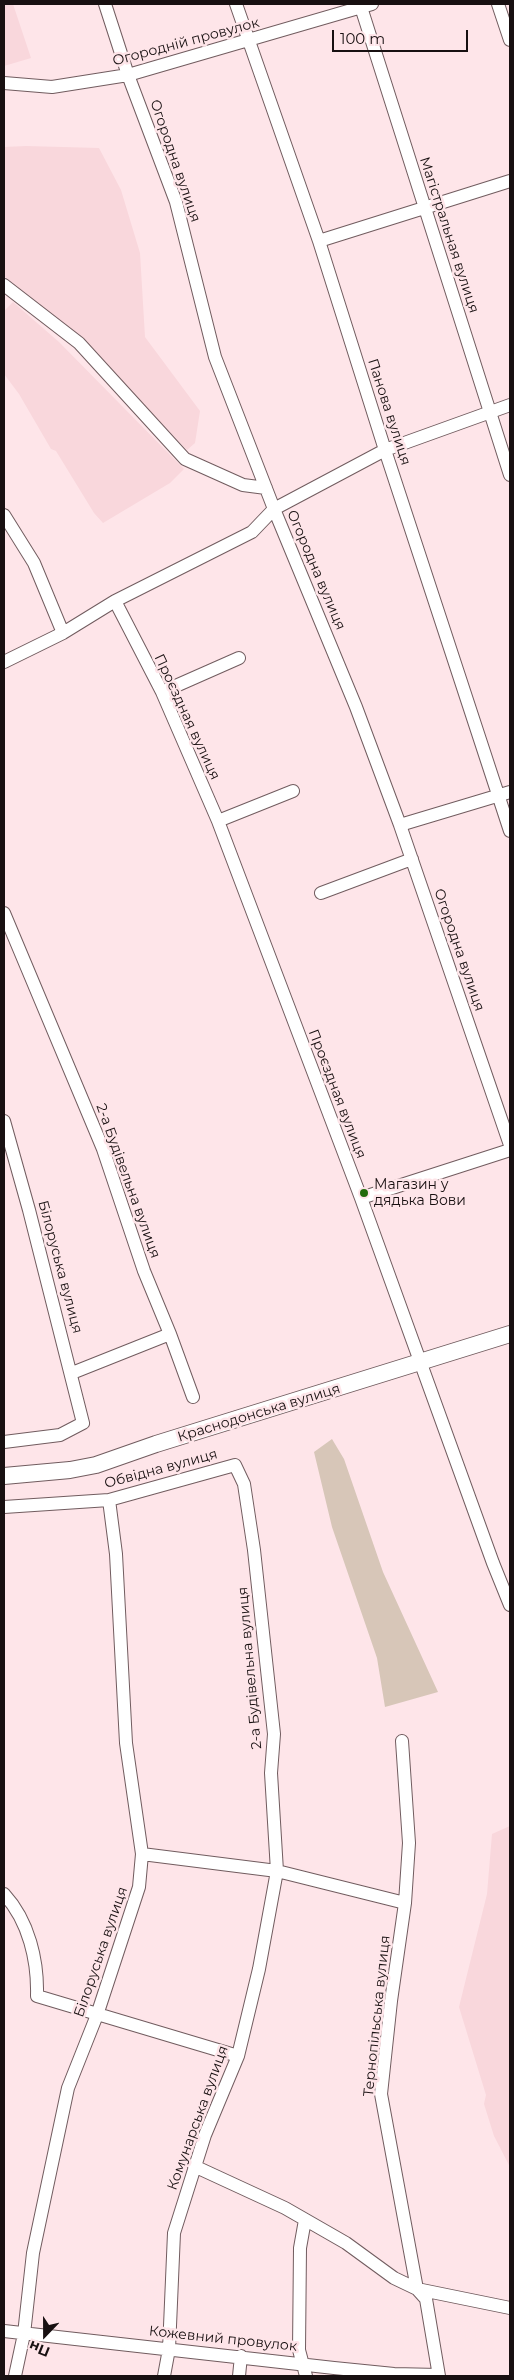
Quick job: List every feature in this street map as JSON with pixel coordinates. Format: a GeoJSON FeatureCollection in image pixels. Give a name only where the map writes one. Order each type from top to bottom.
{"type":"FeatureCollection","features":[{"type":"Feature","properties":{"kind":"main road","name":"Краснодонська вулиця"},"geometry":{"type":"LineString","coordinates":[[4,1476],[70,1470],[96,1465],[156,1444],[510,1334]]}},
{"type":"Feature","properties":{"kind":"street","name":"Огородна вулиця"},"geometry":{"type":"LineString","coordinates":[[105,4],[128,75],[176,202],[215,357],[274,508],[356,707],[412,859],[510,1145]]}},
{"type":"Feature","properties":{"kind":"street","name":"Панова вулиця"},"geometry":{"type":"LineString","coordinates":[[236,4],[319,241],[385,450],[505,794],[510,831]]}},
{"type":"Feature","properties":{"kind":"street"},"geometry":{"type":"LineString","coordinates":[[498,4],[510,40]]}},
{"type":"Feature","properties":{"kind":"street","name":"Огородній провулок"},"geometry":{"type":"LineString","coordinates":[[4,83],[52,87],[128,75],[248,41],[364,5]]}},
{"type":"Feature","properties":{"kind":"street","name":"Магістральная вулиця"},"geometry":{"type":"LineString","coordinates":[[364,5],[424,207],[510,475]]}},
{"type":"Feature","properties":{"kind":"street"},"geometry":{"type":"LineString","coordinates":[[319,241],[510,182]]}},
{"type":"Feature","properties":{"kind":"street"},"geometry":{"type":"LineString","coordinates":[[4,285],[79,343],[185,459],[243,485],[266,488]]}},
{"type":"Feature","properties":{"kind":"street"},"geometry":{"type":"LineString","coordinates":[[4,662],[64,632],[116,601],[252,532],[274,508],[385,450],[510,405]]}},
{"type":"Feature","properties":{"kind":"street"},"geometry":{"type":"LineString","coordinates":[[4,515],[34,564],[64,632]]}},
{"type":"Feature","properties":{"kind":"street","name":"Проєздная вулиця"},"geometry":{"type":"LineString","coordinates":[[116,601],[162,692],[218,821],[361,1198],[492,1563],[510,1605]]}},
{"type":"Feature","properties":{"kind":"street"},"geometry":{"type":"LineString","coordinates":[[162,692],[238,658]]}},
{"type":"Feature","properties":{"kind":"street"},"geometry":{"type":"LineString","coordinates":[[218,821],[293,791]]}},
{"type":"Feature","properties":{"kind":"street"},"geometry":{"type":"LineString","coordinates":[[400,825],[505,794]]}},
{"type":"Feature","properties":{"kind":"street"},"geometry":{"type":"LineString","coordinates":[[321,893],[412,859]]}},
{"type":"Feature","properties":{"kind":"street","name":"2-а Будівельна вулиця"},"geometry":{"type":"LineString","coordinates":[[4,913],[104,1149],[144,1271],[193,1397]]}},
{"type":"Feature","properties":{"kind":"street","name":"Білоруська вулиця"},"geometry":{"type":"LineString","coordinates":[[4,1120],[72,1373],[83,1423],[60,1435],[4,1442]]}},
{"type":"Feature","properties":{"kind":"street"},"geometry":{"type":"LineString","coordinates":[[361,1198],[510,1150]]}},
{"type":"Feature","properties":{"kind":"street"},"geometry":{"type":"LineString","coordinates":[[72,1373],[170,1334]]}},
{"type":"Feature","properties":{"kind":"street","name":"2-а Будівельна вулиця"},"geometry":{"type":"LineString","coordinates":[[235,1465],[244,1484],[254,1550],[274,1734],[272,1773],[277,1871]]}},
{"type":"Feature","properties":{"kind":"street","name":"Обвідна вулиця"},"geometry":{"type":"LineString","coordinates":[[4,1507],[109,1500],[235,1465]]}},
{"type":"Feature","properties":{"kind":"street","name":"Білоруська вулиця"},"geometry":{"type":"LineString","coordinates":[[15,2376],[24,2334],[33,2253],[68,2088],[97,2015],[139,1887],[142,1854],[126,1743],[116,1554],[109,1500]]}},
{"type":"Feature","properties":{"kind":"street","name":"Тернопільська вулиця"},"geometry":{"type":"LineString","coordinates":[[402,1742],[409,1844],[405,1903],[391,2001],[381,2094],[417,2289],[426,2299],[439,2376]]}},
{"type":"Feature","properties":{"kind":"street"},"geometry":{"type":"LineString","coordinates":[[142,1854],[277,1871],[405,1903]]}},
{"type":"Feature","properties":{"kind":"street","name":"Комунарська вулиця"},"geometry":{"type":"LineString","coordinates":[[164,2376],[169,2348],[174,2233],[194,2166],[238,2056],[259,1969],[277,1871]]}},
{"type":"Feature","properties":{"kind":"street"},"geometry":{"type":"LineString","coordinates":[[7,1897],[29,1940],[38,1970],[37,1996],[238,2056]]}},
{"type":"Feature","properties":{"kind":"street"},"geometry":{"type":"LineString","coordinates":[[194,2166],[285,2208],[346,2243],[394,2278],[417,2289],[510,2308]]}},
{"type":"Feature","properties":{"kind":"street"},"geometry":{"type":"LineString","coordinates":[[305,2220],[300,2248],[299,2350],[306,2376]]}},
{"type":"Feature","properties":{"kind":"street","name":"Кожевний провулок"},"geometry":{"type":"LineString","coordinates":[[4,2331],[394,2374],[439,2376]]}},
{"type":"Feature","properties":{"kind":"street"},"geometry":{"type":"LineString","coordinates":[[240,2376],[241,2356]]}},
{"type":"Feature","properties":{"kind":"shaded area"},"geometry":{"type":"Polygon","coordinates":[[[4,4],[13,4],[31,58],[4,66],[4,4]]]}},
{"type":"Feature","properties":{"kind":"shaded area"},"geometry":{"type":"Polygon","coordinates":[[[4,147],[99,148],[121,190],[140,253],[145,337],[200,411],[195,443],[187,450],[75,333],[4,276],[4,147]]]}},
{"type":"Feature","properties":{"kind":"shaded area"},"geometry":{"type":"Polygon","coordinates":[[[13,302],[59,342],[184,469],[170,483],[103,523],[94,513],[56,451],[51,449],[19,394],[4,374],[4,311],[13,302]]]}},
{"type":"Feature","properties":{"kind":"shaded area"},"geometry":{"type":"Polygon","coordinates":[[[332,1439],[344,1459],[383,1572],[438,1692],[385,1707],[377,1658],[332,1527],[314,1452],[332,1439]]]}},
{"type":"Feature","properties":{"kind":"shaded area"},"geometry":{"type":"Polygon","coordinates":[[[510,1826],[510,2167],[494,2136],[484,2104],[486,2095],[459,2007],[487,1894],[492,1834],[510,1826]]]}},
{"type":"Feature","properties":{"kind":"place","name":"Магазин у дядька Вови"},"geometry":{"type":"Point","coordinates":[364,1193]}}]}
